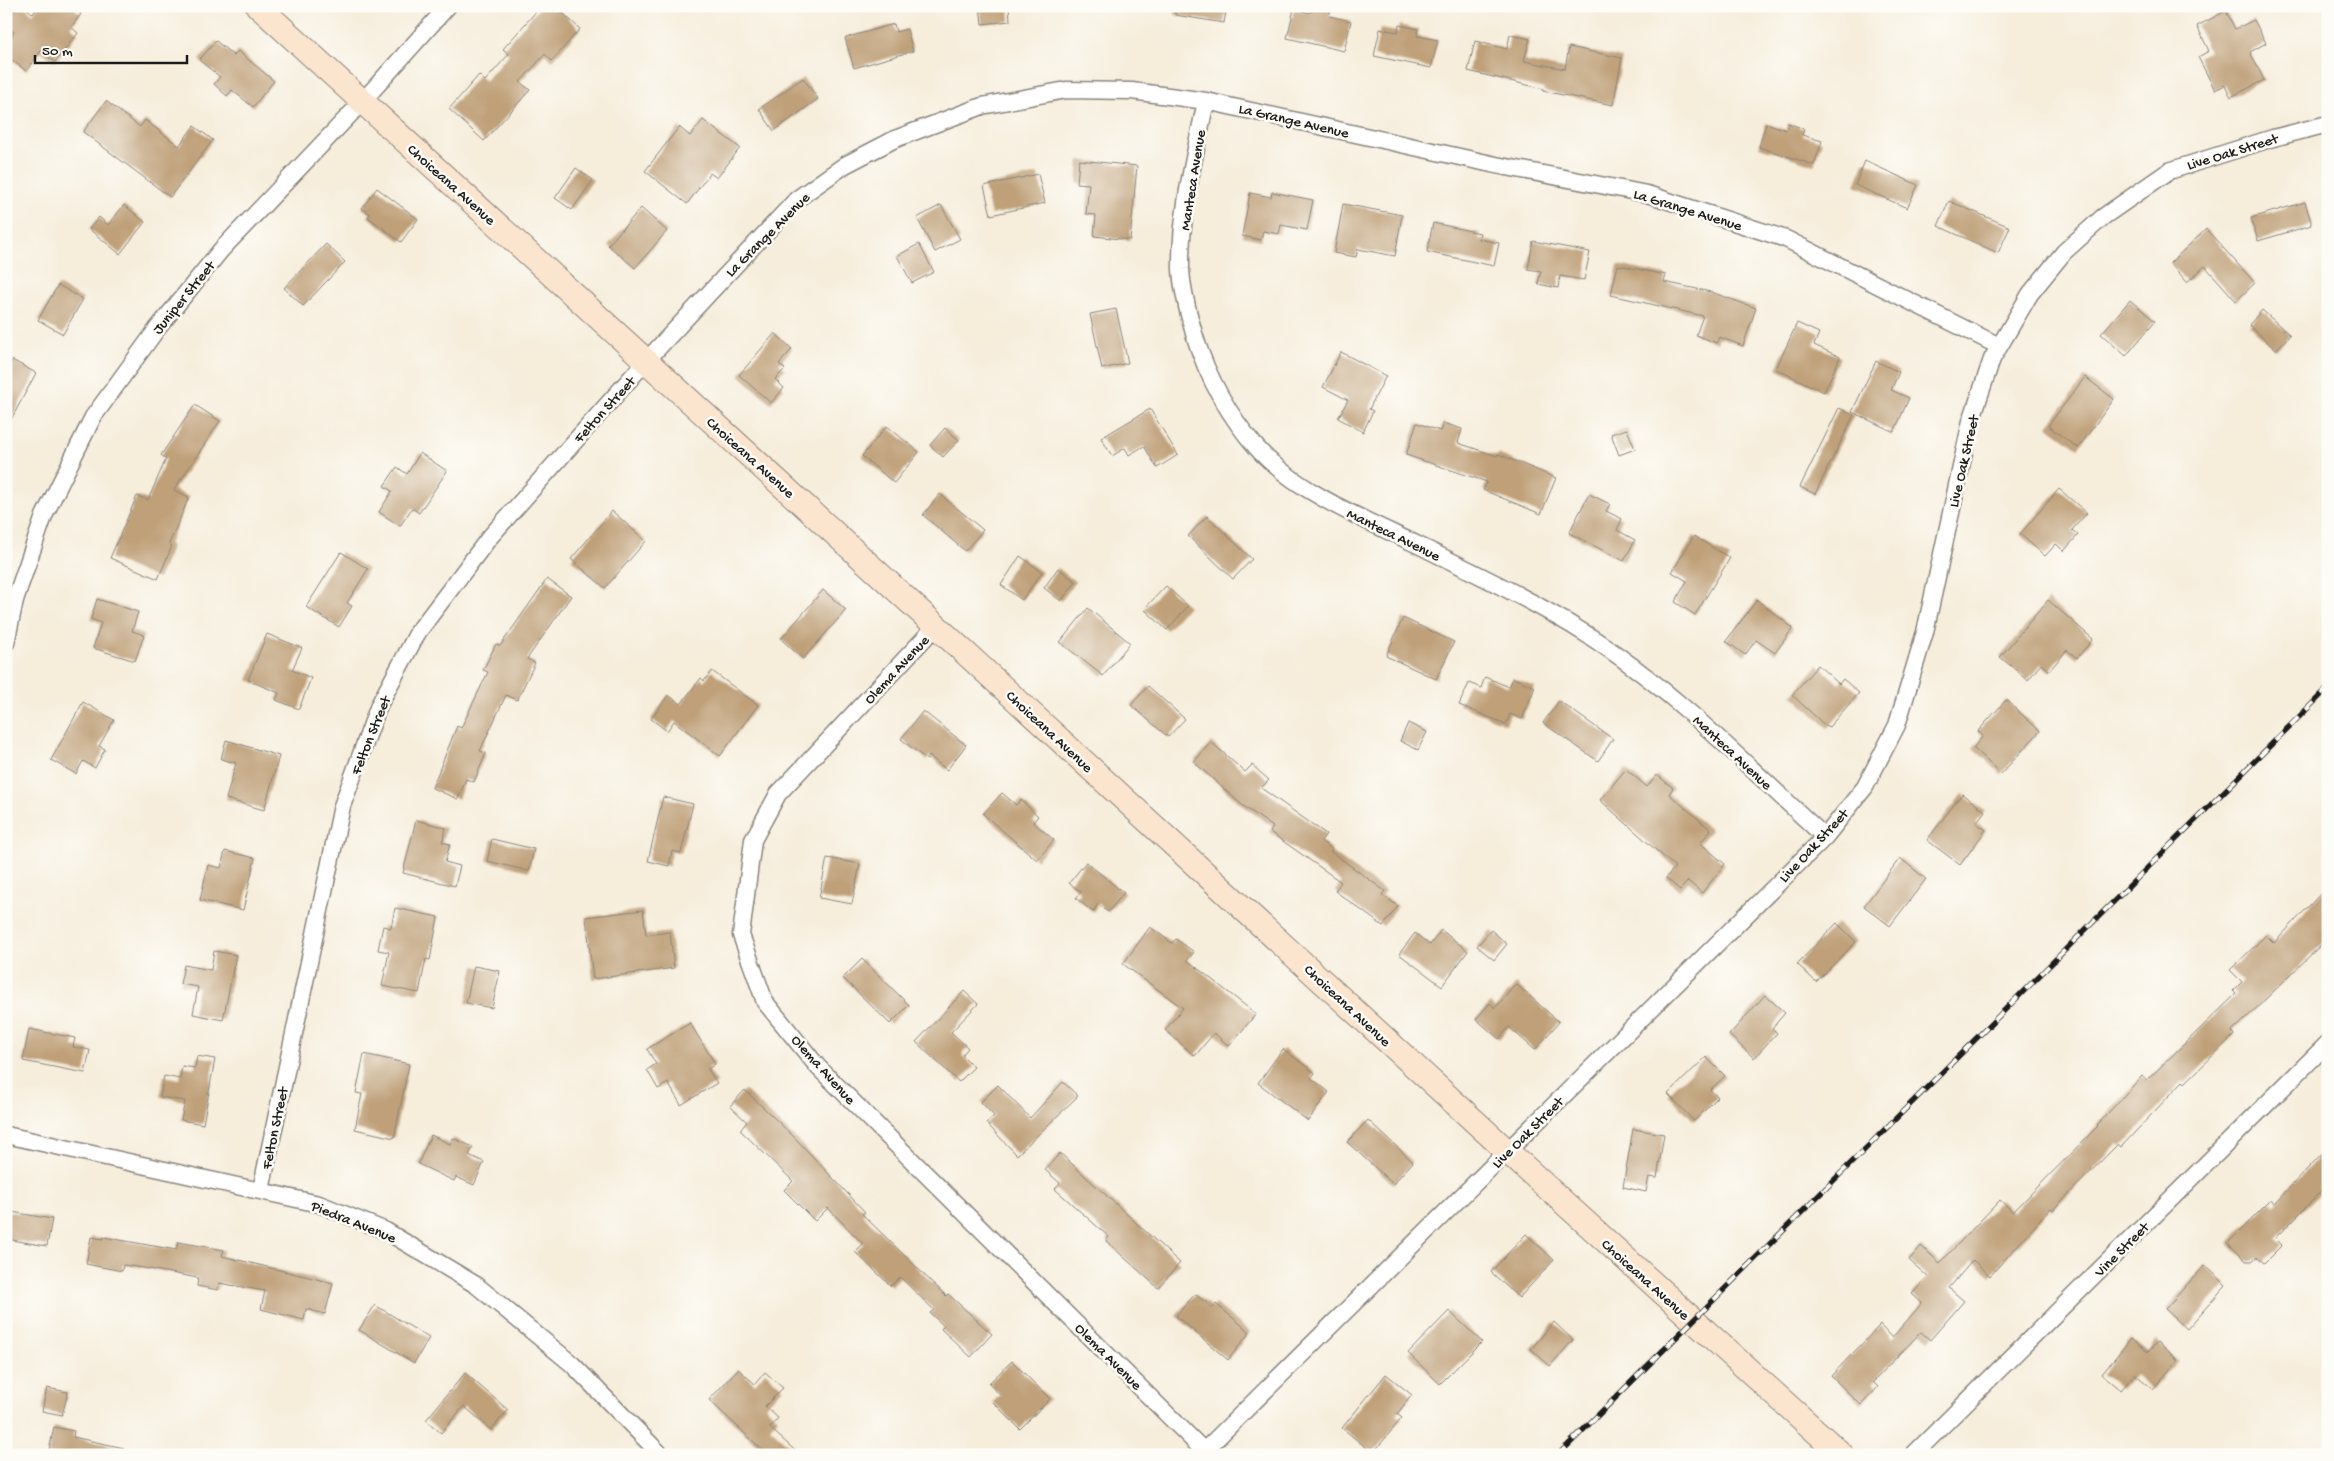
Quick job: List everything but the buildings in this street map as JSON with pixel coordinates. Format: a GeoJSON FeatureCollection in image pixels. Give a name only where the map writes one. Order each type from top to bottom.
{"type":"FeatureCollection","features":[{"type":"Feature","properties":{"kind":"street","name":"Choiceana Avenue"},"geometry":{"type":"LineString","coordinates":[[258,6],[1508,1152],[1842,1455]]}},
{"type":"Feature","properties":{"kind":"street","name":"Juniper Street"},"geometry":{"type":"LineString","coordinates":[[6,643],[15,600],[44,516],[93,418],[157,329],[221,250],[362,102],[448,6]]}},
{"type":"Feature","properties":{"kind":"street","name":"La Grange Avenue"},"geometry":{"type":"LineString","coordinates":[[646,361],[797,199],[845,166],[895,139],[982,106],[1066,90],[1132,91],[1206,100],[1496,165],[1647,194],[1786,239],[1999,346]]}},
{"type":"Feature","properties":{"kind":"street","name":"Manteca Avenue"},"geometry":{"type":"LineString","coordinates":[[1206,100],[1183,228],[1181,271],[1190,319],[1201,356],[1218,392],[1258,449],[1302,486],[1355,515],[1477,574],[1585,634],[1664,689],[1825,837]]}},
{"type":"Feature","properties":{"kind":"street","name":"Live Oak Street"},"geometry":{"type":"LineString","coordinates":[[1202,1453],[1825,837],[1865,787],[1897,725],[1925,632],[1971,421],[1992,359],[2030,294],[2064,252],[2103,216],[2169,171],[2273,138],[2328,124]]}},
{"type":"Feature","properties":{"kind":"street","name":"Felton Street"},"geometry":{"type":"LineString","coordinates":[[261,1190],[342,806],[379,705],[418,632],[489,538],[646,361]]}},
{"type":"Feature","properties":{"kind":"street","name":"Olema Avenue"},"geometry":{"type":"LineString","coordinates":[[936,626],[778,794],[753,840],[741,935],[766,1002],[818,1067],[1202,1453]]}},
{"type":"Feature","properties":{"kind":"street","name":"Vine Street"},"geometry":{"type":"LineString","coordinates":[[1913,1455],[2328,1043]]}},
{"type":"Feature","properties":{"kind":"street","name":"Piedra Avenue"},"geometry":{"type":"LineString","coordinates":[[6,1135],[319,1204],[386,1231],[476,1285],[572,1364],[661,1455]]}},
{"type":"Feature","properties":{"kind":"railway"},"geometry":{"type":"LineString","coordinates":[[1558,1455],[2328,688]]}}]}
